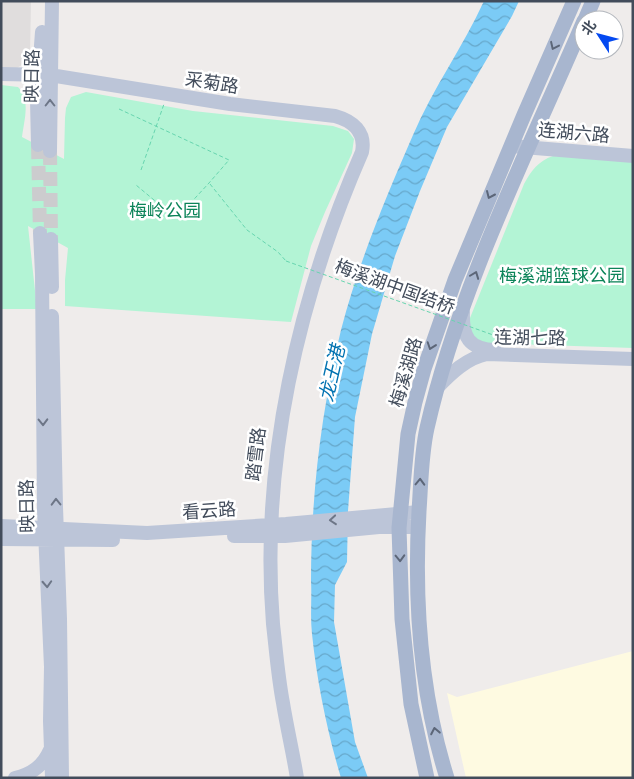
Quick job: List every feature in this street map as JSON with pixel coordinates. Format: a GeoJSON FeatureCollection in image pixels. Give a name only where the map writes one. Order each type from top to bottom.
{"type":"FeatureCollection","features":[{"type":"Feature","properties":{"kind":"main road","name":"梅溪湖路"},"geometry":{"type":"LineString","coordinates":[[428,778],[411,704],[402,619],[400,521],[408,434],[426,362],[455,280],[574,1]]}},
{"type":"Feature","properties":{"kind":"main road","name":"梅溪湖路"},"geometry":{"type":"LineString","coordinates":[[447,778],[439,754],[426,687],[418,602],[418,527],[425,439],[437,388],[464,305],[494,228],[574,44]]}},
{"type":"Feature","properties":{"kind":"street","name":"映日路"},"geometry":{"type":"LineString","coordinates":[[42,1],[44,77]]}},
{"type":"Feature","properties":{"kind":"street","name":"映日路"},"geometry":{"type":"LineString","coordinates":[[44,148],[37,115],[44,77],[52,1]]}},
{"type":"Feature","properties":{"kind":"street"},"geometry":{"type":"LineString","coordinates":[[1,74],[44,77]]}},
{"type":"Feature","properties":{"kind":"street"},"geometry":{"type":"LineString","coordinates":[[1,79],[44,77]]}},
{"type":"Feature","properties":{"kind":"street","name":"采菊路"},"geometry":{"type":"LineString","coordinates":[[44,77],[230,108],[342,122],[356,131],[361,145]]}},
{"type":"Feature","properties":{"kind":"street","name":"采菊路"},"geometry":{"type":"LineString","coordinates":[[44,77],[230,104],[335,116],[350,122],[359,129],[362,134],[361,145]]}},
{"type":"Feature","properties":{"kind":"street","name":"连湖六路"},"geometry":{"type":"LineString","coordinates":[[513,143],[633,156]]}},
{"type":"Feature","properties":{"kind":"street","name":"踏雪路"},"geometry":{"type":"LineString","coordinates":[[297,778],[282,701],[272,598],[276,466],[282,424],[302,322],[326,241],[361,145]]}},
{"type":"Feature","properties":{"kind":"street","name":"连湖六路"},"geometry":{"type":"LineString","coordinates":[[531,145],[633,151]]}},
{"type":"Feature","properties":{"kind":"street","name":"映日路"},"geometry":{"type":"LineString","coordinates":[[46,236],[42,274],[51,534],[50,750],[52,778]]}},
{"type":"Feature","properties":{"kind":"street","name":"连湖七路"},"geometry":{"type":"LineString","coordinates":[[464,305],[463,330],[465,336],[474,346],[486,350],[633,353]]}},
{"type":"Feature","properties":{"kind":"street","name":"连湖七路"},"geometry":{"type":"LineString","coordinates":[[437,388],[462,365],[487,354],[633,359]]}},
{"type":"Feature","properties":{"kind":"street"},"geometry":{"type":"LineString","coordinates":[[400,521],[419,512]]}},
{"type":"Feature","properties":{"kind":"street","name":"看云路"},"geometry":{"type":"LineString","coordinates":[[1,526],[51,534],[165,540],[380,521],[400,521]]}},
{"type":"Feature","properties":{"kind":"street"},"geometry":{"type":"LineString","coordinates":[[400,521],[418,527]]}},
{"type":"Feature","properties":{"kind":"street","name":"踏雪路"},"geometry":{"type":"LineString","coordinates":[[275,530],[268,599],[274,665],[293,778]]}},
{"type":"Feature","properties":{"kind":"street","name":"映日路"},"geometry":{"type":"LineString","coordinates":[[51,534],[61,636],[62,778]]}},
{"type":"Feature","properties":{"kind":"street","name":"看云路"},"geometry":{"type":"LineString","coordinates":[[1,539],[51,534]]}},
{"type":"Feature","properties":{"kind":"street"},"geometry":{"type":"LineString","coordinates":[[15,778],[25,776],[39,767],[50,750]]}},
{"type":"Feature","properties":{"kind":"path"},"geometry":{"type":"LineString","coordinates":[[141,170],[166,98]]}},
{"type":"Feature","properties":{"kind":"path"},"geometry":{"type":"LineString","coordinates":[[119,109],[229,160],[185,208],[166,210],[136,185]]}},
{"type":"Feature","properties":{"kind":"path","name":"梅溪湖中国结桥"},"geometry":{"type":"LineString","coordinates":[[209,184],[247,230],[278,252],[286,261],[496,336],[514,343],[521,351]]}},
{"type":"Feature","properties":{"kind":"shaded area"},"geometry":{"type":"Polygon","coordinates":[[[1,1],[31,1],[30,54],[25,63],[17,68],[1,68],[1,1]]]}},
{"type":"Feature","properties":{"kind":"shaded area"},"geometry":{"type":"Polygon","coordinates":[[[633,651],[633,778],[466,778],[447,693],[457,697],[633,651]]]}},
{"type":"Feature","properties":{"kind":"green space","name":"梅岭公园"},"geometry":{"type":"Polygon","coordinates":[[[1,85],[18,87],[22,92],[26,110],[22,137],[64,159],[66,108],[71,97],[86,92],[193,111],[333,126],[348,131],[354,139],[352,153],[311,246],[291,322],[65,306],[68,248],[28,226],[37,309],[1,309],[1,85]]]}},
{"type":"Feature","properties":{"kind":"green space","name":"梅溪湖篮球公园"},"geometry":{"type":"Polygon","coordinates":[[[553,156],[633,162],[633,348],[483,343],[470,330],[470,318],[524,184],[536,167],[553,156]]]}},
{"type":"Feature","properties":{"kind":"water"},"geometry":{"type":"Polygon","coordinates":[[[484,1],[519,1],[447,127],[420,191],[395,256],[372,334],[355,417],[348,511],[347,562],[335,585],[334,622],[355,742],[368,778],[341,778],[331,742],[320,688],[311,621],[311,549],[315,486],[328,392],[348,305],[383,207],[421,118],[484,1]]]}},
{"type":"Feature","properties":{"kind":"tunnel"},"geometry":{"type":"LineString","coordinates":[[38,145],[40,233]]}},
{"type":"Feature","properties":{"kind":"tunnel"},"geometry":{"type":"LineString","coordinates":[[50,151],[51,239]]}},
{"type":"Feature","properties":{"kind":"water label","name":"龙王港"},"geometry":{"type":"Point","coordinates":[331,373]}}]}
